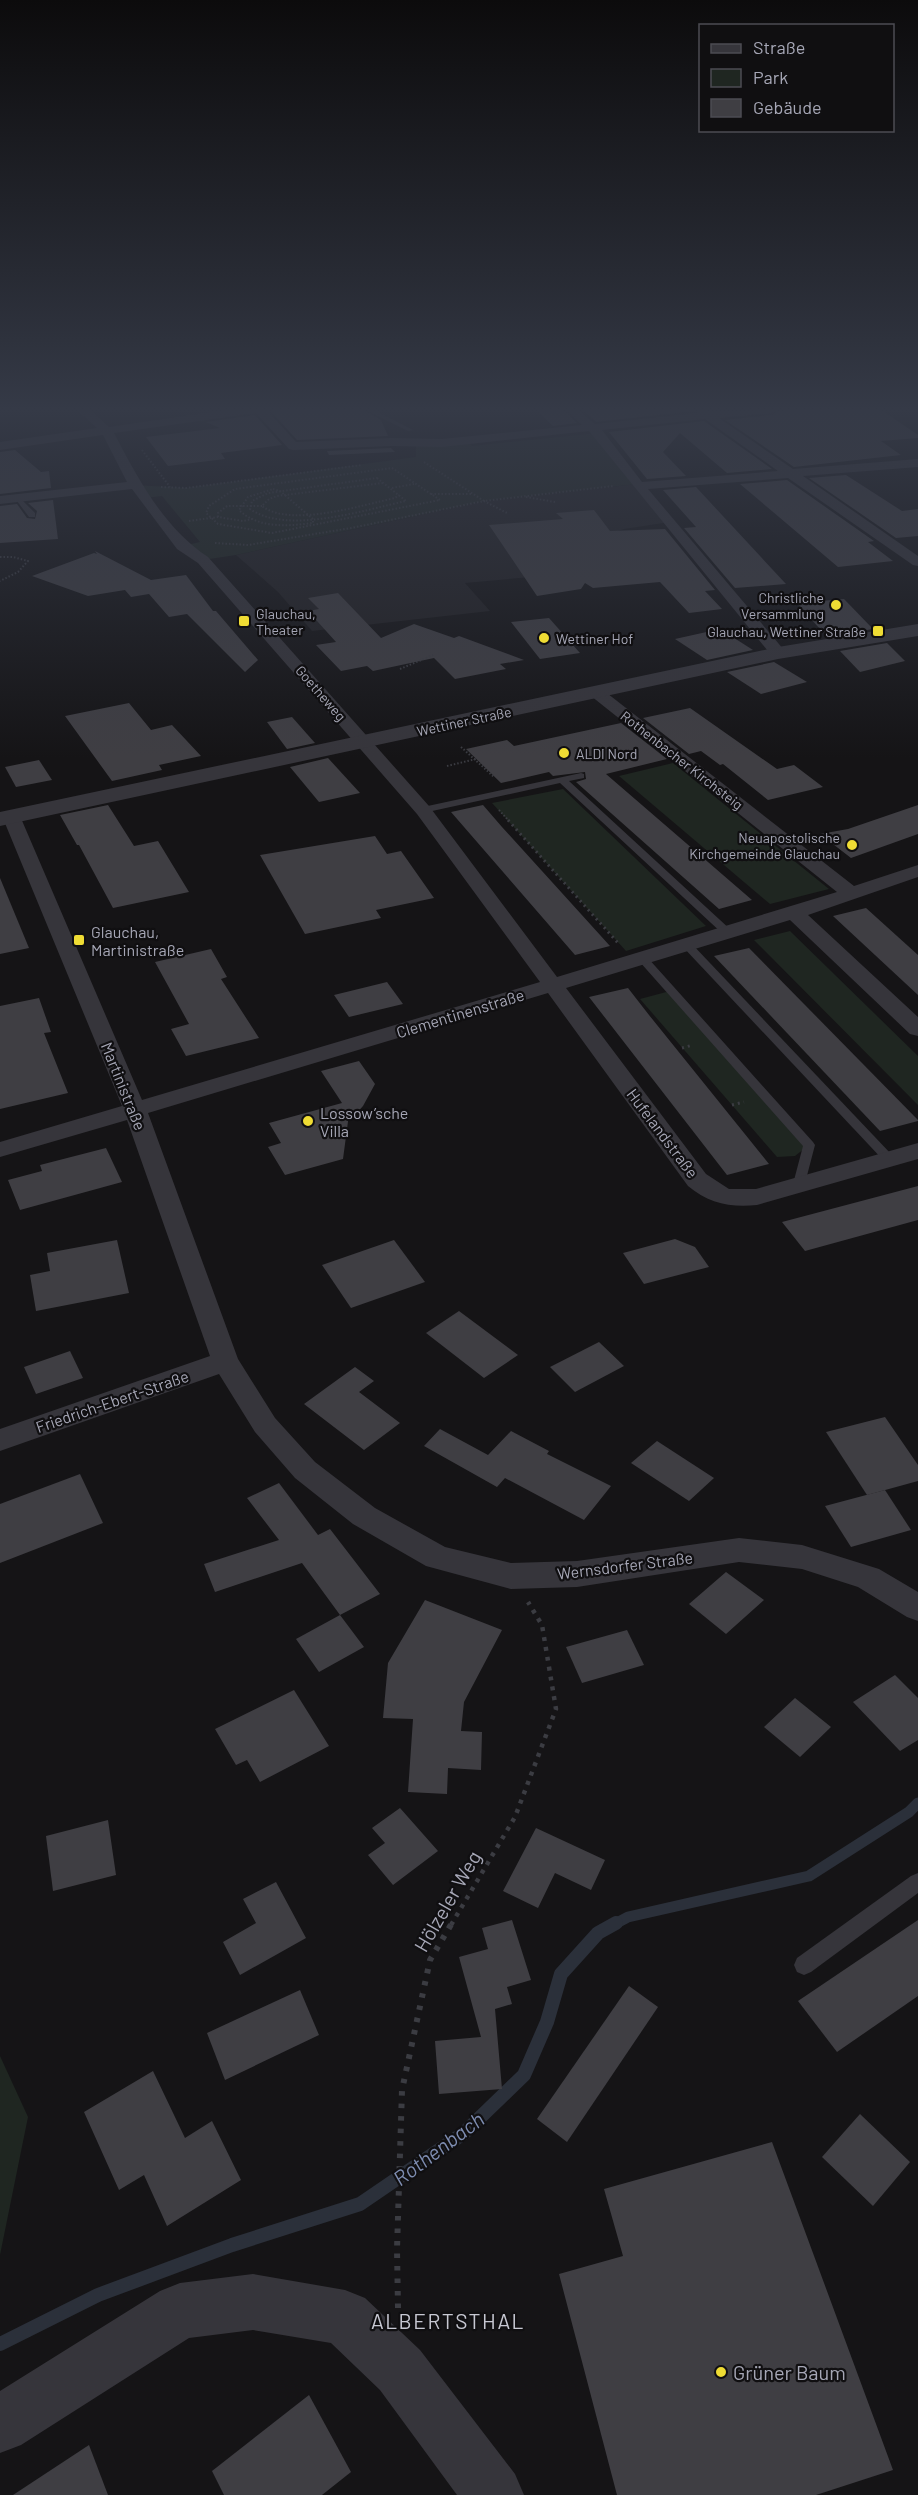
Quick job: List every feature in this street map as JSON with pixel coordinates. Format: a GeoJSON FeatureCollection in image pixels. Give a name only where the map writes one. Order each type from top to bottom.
{"type":"FeatureCollection","features":[{"type":"Feature","properties":{"kind":"street","name":"Goetheweg"},"geometry":{"type":"LineString","coordinates":[[166,525],[182,546],[203,560],[423,810],[554,985]]}},
{"type":"Feature","properties":{"kind":"street"},"geometry":{"type":"LineString","coordinates":[[673,525],[778,653]]}},
{"type":"Feature","properties":{"kind":"street"},"geometry":{"type":"LineString","coordinates":[[865,525],[918,562]]}},
{"type":"Feature","properties":{"kind":"street"},"geometry":{"type":"LineString","coordinates":[[897,548],[918,545]]}},
{"type":"Feature","properties":{"kind":"street","name":"Wettiner Straße"},"geometry":{"type":"LineString","coordinates":[[5,818],[365,743],[778,653],[918,630]]}},
{"type":"Feature","properties":{"kind":"street","name":"Rothenbacher Kirchsteig"},"geometry":{"type":"LineString","coordinates":[[597,693],[852,894]]}},
{"type":"Feature","properties":{"kind":"street","name":"Martinistraße"},"geometry":{"type":"LineString","coordinates":[[5,818],[135,1110],[225,1361]]}},
{"type":"Feature","properties":{"kind":"street","name":"Clementinenstraße"},"geometry":{"type":"LineString","coordinates":[[0,1150],[794,913],[918,871]]}},
{"type":"Feature","properties":{"kind":"street"},"geometry":{"type":"LineString","coordinates":[[794,913],[918,1029]]}},
{"type":"Feature","properties":{"kind":"street","name":"Hufelandstraße"},"geometry":{"type":"LineString","coordinates":[[554,985],[697,1180],[708,1190],[726,1197],[741,1199],[757,1197],[918,1151]]}},
{"type":"Feature","properties":{"kind":"street","name":"Friedrich-Ebert-Straße"},"geometry":{"type":"LineString","coordinates":[[0,1440],[225,1361]]}},
{"type":"Feature","properties":{"kind":"street","name":"Wernsdorfer Straße"},"geometry":{"type":"LineString","coordinates":[[225,1361],[265,1425],[299,1462],[364,1516],[437,1557],[511,1576],[577,1574],[739,1550],[802,1557],[868,1578],[918,1608]]}},
{"type":"Feature","properties":{"kind":"street"},"geometry":{"type":"LineString","coordinates":[[0,2424],[180,2311],[253,2302],[345,2318],[400,2370],[494,2495]]}},
{"type":"Feature","properties":{"kind":"lane"},"geometry":{"type":"LineString","coordinates":[[423,810],[581,776]]}},
{"type":"Feature","properties":{"kind":"lane"},"geometry":{"type":"LineString","coordinates":[[562,780],[728,933]]}},
{"type":"Feature","properties":{"kind":"lane"},"geometry":{"type":"LineString","coordinates":[[687,945],[888,1158]]}},
{"type":"Feature","properties":{"kind":"lane"},"geometry":{"type":"LineString","coordinates":[[638,960],[670,991],[809,1144],[799,1184]]}},
{"type":"Feature","properties":{"kind":"lane"},"geometry":{"type":"LineString","coordinates":[[804,1965],[918,1882]]}},
{"type":"Feature","properties":{"kind":"path"},"geometry":{"type":"LineString","coordinates":[[227,525],[272,533],[311,525]]}},
{"type":"Feature","properties":{"kind":"path"},"geometry":{"type":"LineString","coordinates":[[210,543],[248,545],[364,525]]}},
{"type":"Feature","properties":{"kind":"path"},"geometry":{"type":"LineString","coordinates":[[0,557],[13,557],[28,561],[18,572],[0,580]]}},
{"type":"Feature","properties":{"kind":"path"},"geometry":{"type":"LineString","coordinates":[[400,669],[433,655]]}},
{"type":"Feature","properties":{"kind":"path"},"geometry":{"type":"LineString","coordinates":[[461,747],[496,779],[480,783],[495,786],[507,784],[513,790]]}},
{"type":"Feature","properties":{"kind":"path"},"geometry":{"type":"LineString","coordinates":[[447,766],[476,759]]}},
{"type":"Feature","properties":{"kind":"path"},"geometry":{"type":"LineString","coordinates":[[486,796],[638,960]]}},
{"type":"Feature","properties":{"kind":"path","name":"Hölzeler Weg"},"geometry":{"type":"LineString","coordinates":[[400,2370],[397,2249],[402,2090],[430,1960],[515,1817],[556,1709],[542,1625],[511,1576]]}},
{"type":"Feature","properties":{"kind":"shaded area"},"geometry":{"type":"Polygon","coordinates":[[[372,525],[647,525],[624,529],[589,542],[598,571],[465,583],[490,611],[312,631],[278,592],[236,555],[372,525]]]}},
{"type":"Feature","properties":{"kind":"green space"},"geometry":{"type":"Polygon","coordinates":[[[186,525],[372,525],[203,560],[182,546],[200,542],[186,525]]]}},
{"type":"Feature","properties":{"kind":"green space"},"geometry":{"type":"Polygon","coordinates":[[[673,763],[829,889],[770,904],[619,776],[673,763]]]}},
{"type":"Feature","properties":{"kind":"green space"},"geometry":{"type":"Polygon","coordinates":[[[563,789],[706,926],[626,951],[492,803],[563,789]]]}},
{"type":"Feature","properties":{"kind":"green space"},"geometry":{"type":"Polygon","coordinates":[[[790,931],[918,1056],[918,1105],[754,940],[790,931]]]}},
{"type":"Feature","properties":{"kind":"green space"},"geometry":{"type":"Polygon","coordinates":[[[670,991],[809,1145],[795,1156],[777,1157],[640,999],[670,991]]]}},
{"type":"Feature","properties":{"kind":"green space"},"geometry":{"type":"Polygon","coordinates":[[[0,2056],[28,2117],[0,2255],[0,2056]]]}},
{"type":"Feature","properties":{"kind":"building"},"geometry":{"type":"Polygon","coordinates":[[[0,525],[56,525],[58,539],[0,543],[0,525]]]}},
{"type":"Feature","properties":{"kind":"building"},"geometry":{"type":"Polygon","coordinates":[[[489,525],[606,525],[610,531],[665,529],[715,590],[705,591],[722,609],[689,613],[660,582],[593,588],[585,583],[581,589],[537,596],[489,525]]]}},
{"type":"Feature","properties":{"kind":"building"},"geometry":{"type":"Polygon","coordinates":[[[695,525],[732,525],[786,584],[735,588],[684,528],[696,527],[695,525]]]}},
{"type":"Feature","properties":{"kind":"building"},"geometry":{"type":"Polygon","coordinates":[[[789,525],[852,525],[874,541],[868,542],[893,561],[838,567],[789,525]]]}},
{"type":"Feature","properties":{"kind":"building"},"geometry":{"type":"Polygon","coordinates":[[[878,525],[918,525],[918,536],[896,538],[878,525]]]}},
{"type":"Feature","properties":{"kind":"building"},"geometry":{"type":"Polygon","coordinates":[[[95,551],[151,580],[186,575],[213,611],[216,611],[258,660],[245,672],[187,614],[169,617],[149,594],[131,597],[125,590],[88,596],[32,576],[94,553],[97,554],[95,551]]]}},
{"type":"Feature","properties":{"kind":"building"},"geometry":{"type":"Polygon","coordinates":[[[338,593],[381,638],[414,624],[454,638],[459,636],[524,660],[500,664],[506,669],[455,679],[434,658],[373,671],[367,666],[341,671],[316,645],[336,642],[308,611],[319,609],[308,598],[338,593]]]}},
{"type":"Feature","properties":{"kind":"building"},"geometry":{"type":"Polygon","coordinates":[[[844,599],[873,629],[827,637],[797,603],[844,599]]]}},
{"type":"Feature","properties":{"kind":"building","name":"Wettiner Hof"},"geometry":{"type":"Polygon","coordinates":[[[549,618],[580,653],[540,659],[511,622],[549,618]]]}},
{"type":"Feature","properties":{"kind":"building"},"geometry":{"type":"Polygon","coordinates":[[[720,629],[753,650],[707,660],[675,639],[720,629]]]}},
{"type":"Feature","properties":{"kind":"building"},"geometry":{"type":"Polygon","coordinates":[[[887,643],[905,661],[860,672],[840,651],[887,643]]]}},
{"type":"Feature","properties":{"kind":"building"},"geometry":{"type":"Polygon","coordinates":[[[774,662],[807,682],[761,694],[727,672],[774,662]]]}},
{"type":"Feature","properties":{"kind":"building"},"geometry":{"type":"Polygon","coordinates":[[[129,703],[151,730],[172,725],[201,756],[159,765],[162,770],[112,781],[65,716],[129,703]]]}},
{"type":"Feature","properties":{"kind":"building"},"geometry":{"type":"Polygon","coordinates":[[[690,708],[777,769],[794,765],[823,787],[768,800],[723,764],[720,765],[701,751],[689,754],[643,718],[690,708]]]}},
{"type":"Feature","properties":{"kind":"building"},"geometry":{"type":"Polygon","coordinates":[[[292,717],[315,743],[287,749],[267,722],[292,717]]]}},
{"type":"Feature","properties":{"kind":"building"},"geometry":{"type":"Polygon","coordinates":[[[621,723],[667,759],[606,774],[752,900],[719,909],[576,782],[586,779],[585,772],[553,776],[549,772],[501,783],[466,749],[507,740],[514,746],[621,723]]]}},
{"type":"Feature","properties":{"kind":"building"},"geometry":{"type":"Polygon","coordinates":[[[328,758],[360,793],[319,802],[290,767],[328,758]]]}},
{"type":"Feature","properties":{"kind":"building"},"geometry":{"type":"Polygon","coordinates":[[[39,760],[52,780],[16,787],[5,767],[39,760]]]}},
{"type":"Feature","properties":{"kind":"building"},"geometry":{"type":"Polygon","coordinates":[[[108,805],[134,846],[158,841],[189,892],[113,908],[60,815],[108,805]]]}},
{"type":"Feature","properties":{"kind":"building"},"geometry":{"type":"Polygon","coordinates":[[[483,805],[610,946],[575,955],[451,812],[483,805]]]}},
{"type":"Feature","properties":{"kind":"building"},"geometry":{"type":"Polygon","coordinates":[[[918,805],[918,834],[851,858],[820,834],[848,829],[918,805]]]}},
{"type":"Feature","properties":{"kind":"building"},"geometry":{"type":"Polygon","coordinates":[[[375,836],[387,854],[401,851],[434,898],[376,910],[381,918],[305,934],[260,855],[375,836]]]}},
{"type":"Feature","properties":{"kind":"building"},"geometry":{"type":"Polygon","coordinates":[[[0,878],[29,948],[0,954],[0,878]]]}},
{"type":"Feature","properties":{"kind":"building"},"geometry":{"type":"Polygon","coordinates":[[[866,908],[918,955],[918,995],[833,916],[866,908]]]}},
{"type":"Feature","properties":{"kind":"building"},"geometry":{"type":"Polygon","coordinates":[[[749,948],[918,1121],[880,1131],[714,956],[749,948]]]}},
{"type":"Feature","properties":{"kind":"building"},"geometry":{"type":"Polygon","coordinates":[[[211,949],[227,977],[221,979],[259,1038],[186,1056],[171,1029],[189,1024],[155,962],[211,949]]]}},
{"type":"Feature","properties":{"kind":"building"},"geometry":{"type":"Polygon","coordinates":[[[387,982],[403,1004],[349,1017],[334,995],[387,982]]]}},
{"type":"Feature","properties":{"kind":"building"},"geometry":{"type":"Polygon","coordinates":[[[628,988],[769,1164],[727,1175],[589,997],[628,988]]]}},
{"type":"Feature","properties":{"kind":"building"},"geometry":{"type":"Polygon","coordinates":[[[39,998],[51,1032],[44,1033],[68,1093],[0,1109],[0,1006],[39,998]]]}},
{"type":"Feature","properties":{"kind":"building","name":"Lossow’sche Villa"},"geometry":{"type":"Polygon","coordinates":[[[359,1061],[375,1084],[363,1106],[352,1118],[349,1114],[343,1159],[285,1175],[268,1147],[281,1143],[269,1123],[342,1103],[321,1071],[359,1061]]]}},
{"type":"Feature","properties":{"kind":"building"},"geometry":{"type":"Polygon","coordinates":[[[106,1148],[122,1182],[20,1210],[8,1180],[42,1171],[40,1165],[106,1148]]]}},
{"type":"Feature","properties":{"kind":"building"},"geometry":{"type":"Polygon","coordinates":[[[918,1186],[918,1220],[805,1251],[782,1222],[918,1186]]]}},
{"type":"Feature","properties":{"kind":"building"},"geometry":{"type":"Polygon","coordinates":[[[675,1239],[695,1247],[709,1267],[644,1284],[623,1253],[675,1239]]]}},
{"type":"Feature","properties":{"kind":"building"},"geometry":{"type":"Polygon","coordinates":[[[117,1240],[129,1293],[36,1311],[30,1275],[50,1271],[47,1253],[117,1240]]]}},
{"type":"Feature","properties":{"kind":"building"},"geometry":{"type":"Polygon","coordinates":[[[394,1240],[425,1282],[351,1308],[322,1265],[394,1240]]]}},
{"type":"Feature","properties":{"kind":"building"},"geometry":{"type":"Polygon","coordinates":[[[459,1311],[518,1355],[484,1378],[426,1333],[459,1311]]]}},
{"type":"Feature","properties":{"kind":"building"},"geometry":{"type":"Polygon","coordinates":[[[599,1342],[624,1366],[575,1392],[550,1367],[599,1342]]]}},
{"type":"Feature","properties":{"kind":"building"},"geometry":{"type":"Polygon","coordinates":[[[70,1351],[83,1378],[36,1394],[24,1367],[70,1351]]]}},
{"type":"Feature","properties":{"kind":"building"},"geometry":{"type":"Polygon","coordinates":[[[355,1367],[374,1381],[359,1392],[400,1423],[364,1450],[304,1404],[355,1367]]]}},
{"type":"Feature","properties":{"kind":"building"},"geometry":{"type":"Polygon","coordinates":[[[885,1417],[918,1465],[918,1481],[867,1495],[826,1432],[885,1417]]]}},
{"type":"Feature","properties":{"kind":"building"},"geometry":{"type":"Polygon","coordinates":[[[440,1429],[488,1455],[511,1431],[549,1451],[547,1454],[611,1486],[584,1520],[505,1478],[497,1487],[424,1446],[440,1429]]]}},
{"type":"Feature","properties":{"kind":"building"},"geometry":{"type":"Polygon","coordinates":[[[657,1441],[714,1478],[689,1501],[631,1463],[657,1441]]]}},
{"type":"Feature","properties":{"kind":"building"},"geometry":{"type":"Polygon","coordinates":[[[80,1474],[103,1523],[0,1563],[0,1504],[80,1474]]]}},
{"type":"Feature","properties":{"kind":"building"},"geometry":{"type":"Polygon","coordinates":[[[279,1483],[318,1535],[330,1529],[380,1594],[340,1615],[302,1563],[215,1592],[204,1564],[279,1540],[247,1498],[279,1483]]]}},
{"type":"Feature","properties":{"kind":"building"},"geometry":{"type":"Polygon","coordinates":[[[885,1490],[911,1530],[851,1547],[825,1506],[885,1490]]]}},
{"type":"Feature","properties":{"kind":"building"},"geometry":{"type":"Polygon","coordinates":[[[726,1572],[764,1600],[726,1634],[689,1604],[726,1572]]]}},
{"type":"Feature","properties":{"kind":"building"},"geometry":{"type":"Polygon","coordinates":[[[425,1600],[502,1630],[464,1702],[461,1731],[482,1732],[481,1770],[448,1768],[447,1794],[408,1792],[413,1719],[383,1718],[388,1663],[425,1600]]]}},
{"type":"Feature","properties":{"kind":"building"},"geometry":{"type":"Polygon","coordinates":[[[340,1615],[364,1647],[319,1672],[296,1639],[340,1615]]]}},
{"type":"Feature","properties":{"kind":"building"},"geometry":{"type":"Polygon","coordinates":[[[627,1630],[644,1665],[582,1683],[566,1647],[627,1630]]]}},
{"type":"Feature","properties":{"kind":"building"},"geometry":{"type":"Polygon","coordinates":[[[895,1675],[918,1698],[918,1740],[900,1751],[853,1702],[895,1675]]]}},
{"type":"Feature","properties":{"kind":"building"},"geometry":{"type":"Polygon","coordinates":[[[294,1690],[329,1746],[260,1782],[247,1760],[236,1765],[215,1729],[294,1690]]]}},
{"type":"Feature","properties":{"kind":"building"},"geometry":{"type":"Polygon","coordinates":[[[795,1698],[831,1727],[800,1757],[764,1727],[795,1698]]]}},
{"type":"Feature","properties":{"kind":"building"},"geometry":{"type":"Polygon","coordinates":[[[400,1808],[438,1851],[393,1885],[368,1855],[385,1843],[372,1828],[400,1808]]]}},
{"type":"Feature","properties":{"kind":"building"},"geometry":{"type":"Polygon","coordinates":[[[108,1820],[116,1875],[53,1891],[46,1836],[108,1820]]]}},
{"type":"Feature","properties":{"kind":"building"},"geometry":{"type":"Polygon","coordinates":[[[536,1828],[605,1860],[591,1890],[555,1873],[538,1908],[503,1891],[536,1828]]]}},
{"type":"Feature","properties":{"kind":"building"},"geometry":{"type":"Polygon","coordinates":[[[276,1882],[306,1938],[240,1975],[223,1942],[256,1923],[243,1899],[276,1882]]]}},
{"type":"Feature","properties":{"kind":"building"},"geometry":{"type":"Polygon","coordinates":[[[512,1920],[531,1980],[507,1987],[512,2004],[495,2009],[502,2089],[439,2094],[435,2041],[481,2037],[459,1957],[488,1949],[482,1928],[512,1920]]]}},
{"type":"Feature","properties":{"kind":"building"},"geometry":{"type":"Polygon","coordinates":[[[918,1920],[918,1996],[837,2052],[798,2001],[918,1920]]]}},
{"type":"Feature","properties":{"kind":"building"},"geometry":{"type":"Polygon","coordinates":[[[629,1986],[658,2007],[567,2142],[537,2119],[629,1986]]]}},
{"type":"Feature","properties":{"kind":"building"},"geometry":{"type":"Polygon","coordinates":[[[300,1990],[319,2035],[225,2080],[207,2033],[300,1990]]]}},
{"type":"Feature","properties":{"kind":"building"},"geometry":{"type":"Polygon","coordinates":[[[153,2071],[185,2138],[212,2121],[241,2180],[167,2226],[144,2175],[119,2190],[84,2112],[153,2071]]]}},
{"type":"Feature","properties":{"kind":"building"},"geometry":{"type":"Polygon","coordinates":[[[860,2114],[910,2162],[873,2206],[822,2157],[860,2114]]]}},
{"type":"Feature","properties":{"kind":"building","name":"Grüner Baum"},"geometry":{"type":"Polygon","coordinates":[[[772,2142],[893,2470],[816,2495],[617,2495],[559,2274],[623,2256],[604,2189],[772,2142]]]}},
{"type":"Feature","properties":{"kind":"building"},"geometry":{"type":"Polygon","coordinates":[[[309,2395],[351,2472],[322,2495],[224,2495],[212,2471],[309,2395]]]}},
{"type":"Feature","properties":{"kind":"building"},"geometry":{"type":"Polygon","coordinates":[[[89,2445],[108,2495],[13,2495],[89,2445]]]}},
{"type":"Feature","properties":{"kind":"waterway","name":"Rothenbach"},"geometry":{"type":"LineString","coordinates":[[613,1925],[628,1917],[809,1876],[909,1812],[918,1803]]}},
{"type":"Feature","properties":{"kind":"waterway","name":"Rothenbach"},"geometry":{"type":"LineString","coordinates":[[0,2344],[98,2295],[232,2245],[360,2204],[464,2133],[524,2075],[547,2022],[561,1974],[598,1933],[616,1923]]}},
{"type":"Feature","properties":{"kind":"place","name":"Christliche Versammlung"},"geometry":{"type":"Point","coordinates":[836,605]}},
{"type":"Feature","properties":{"kind":"place","name":"Glauchau, Theater"},"geometry":{"type":"Point","coordinates":[244,621]}},
{"type":"Feature","properties":{"kind":"place","name":"Glauchau, Wettiner Straße"},"geometry":{"type":"Point","coordinates":[878,631]}},
{"type":"Feature","properties":{"kind":"place","name":"Wettiner Hof"},"geometry":{"type":"Point","coordinates":[544,638]}},
{"type":"Feature","properties":{"kind":"place","name":"ALDI Nord"},"geometry":{"type":"Point","coordinates":[564,753]}},
{"type":"Feature","properties":{"kind":"place","name":"Neuapostolische Kirchgemeinde Glauchau"},"geometry":{"type":"Point","coordinates":[852,845]}},
{"type":"Feature","properties":{"kind":"place","name":"Glauchau, Martinistraße"},"geometry":{"type":"Point","coordinates":[79,940]}},
{"type":"Feature","properties":{"kind":"place","name":"Lossow’sche Villa"},"geometry":{"type":"Point","coordinates":[308,1121]}},
{"type":"Feature","properties":{"kind":"place","name":"Grüner Baum"},"geometry":{"type":"Point","coordinates":[721,2372]}},
{"type":"Feature","properties":{"kind":"district","name":"ALBERTSTHAL"},"geometry":{"type":"Point","coordinates":[448,2320]}}]}
